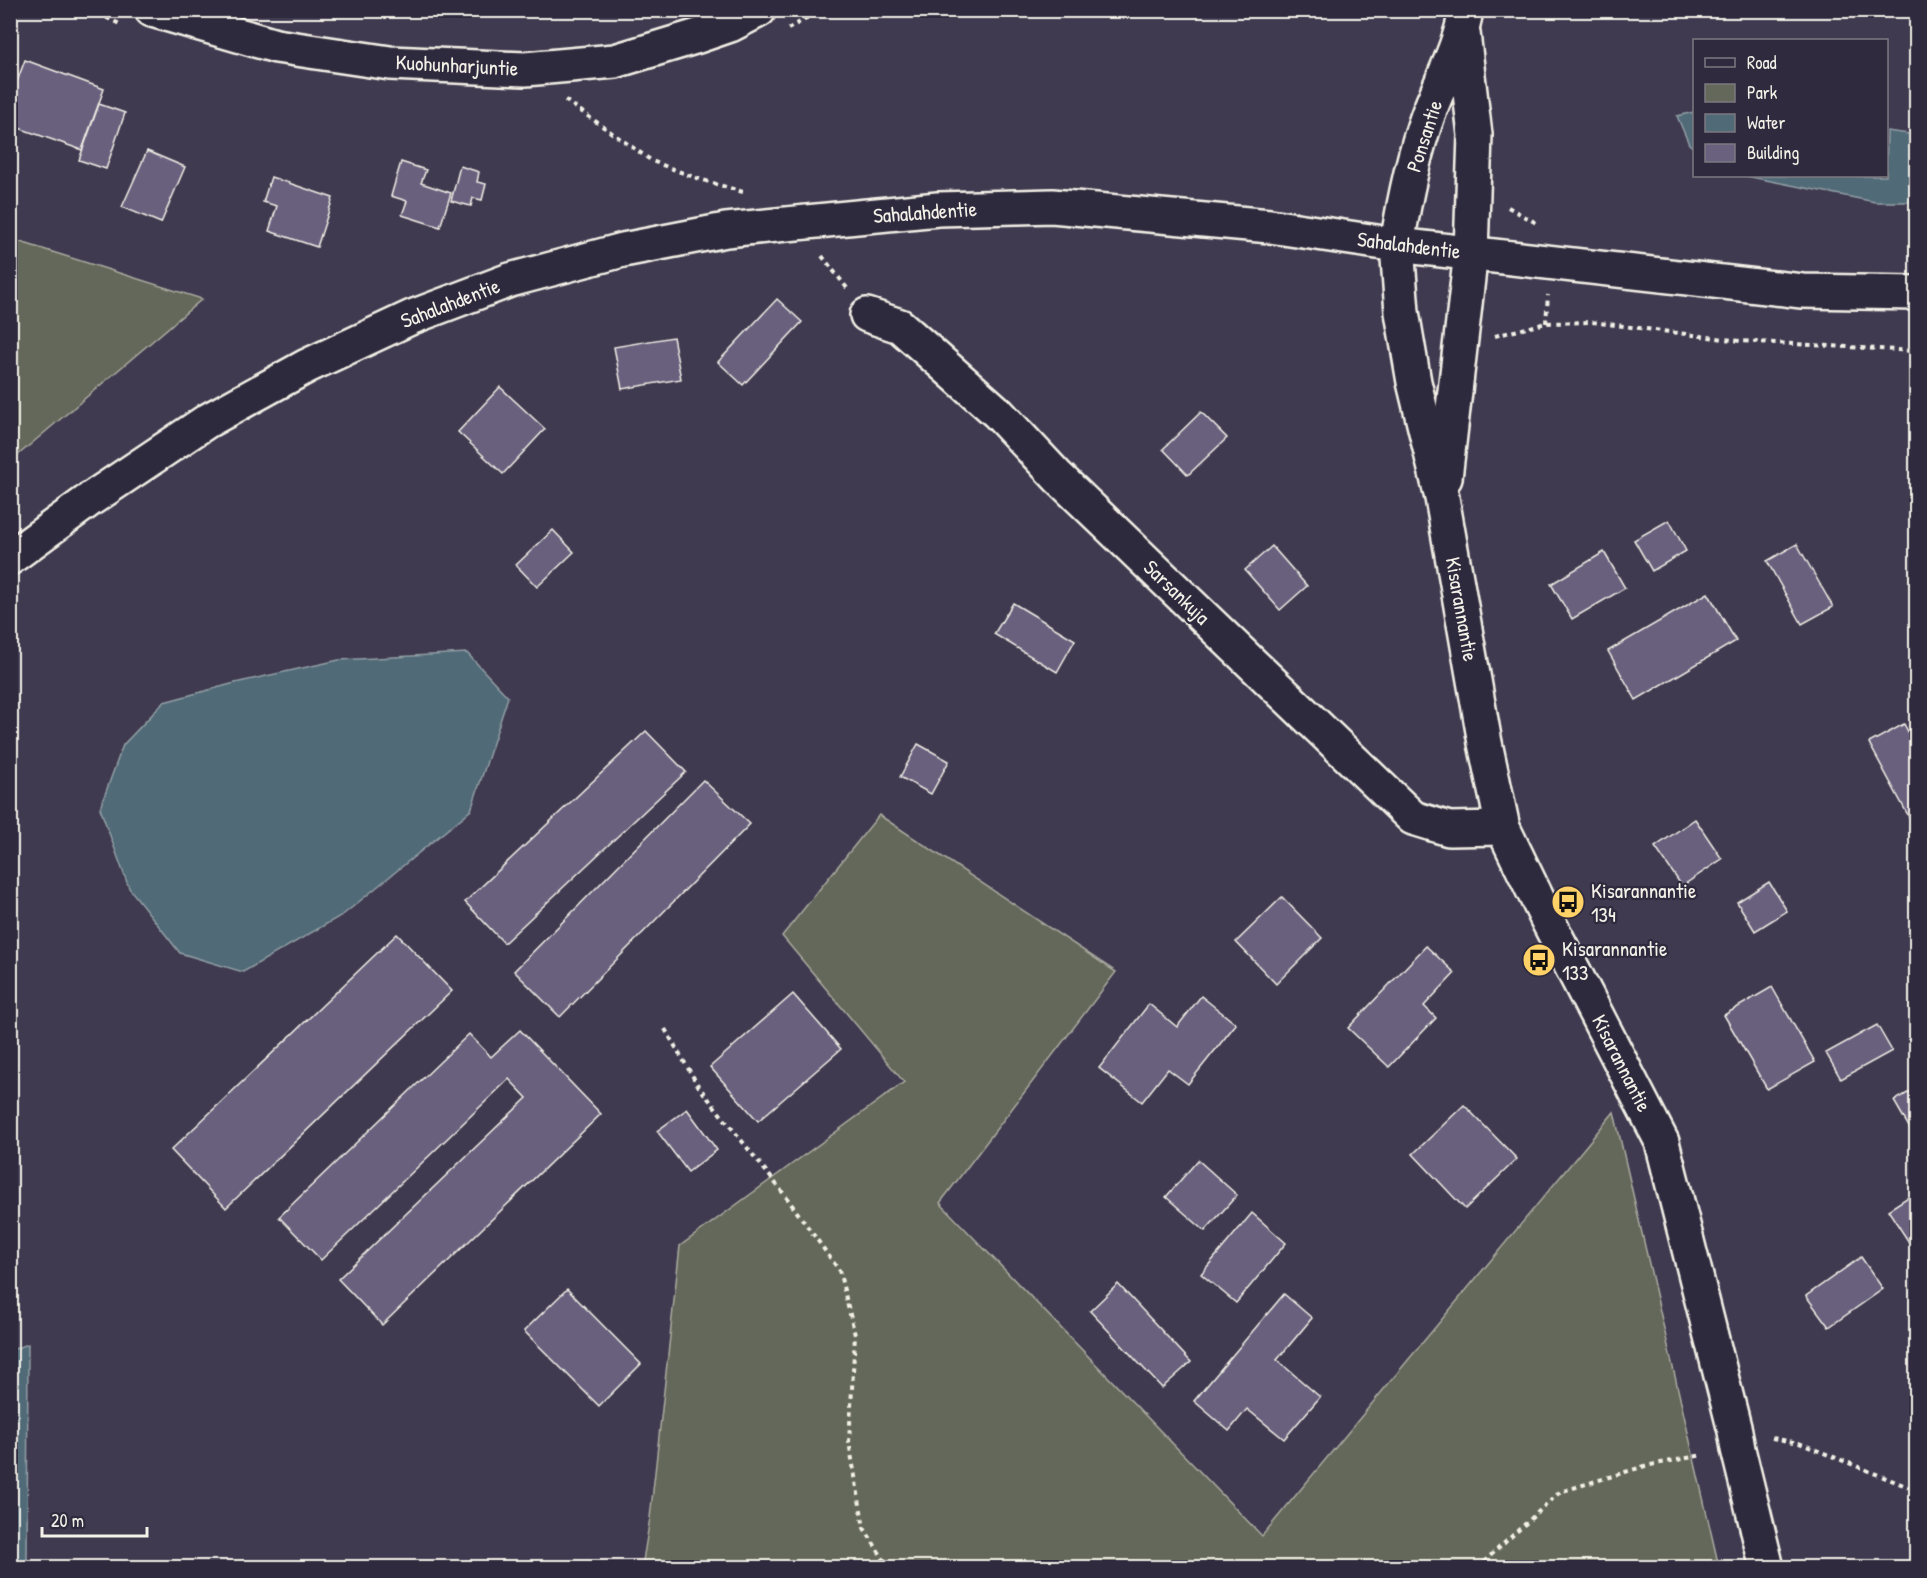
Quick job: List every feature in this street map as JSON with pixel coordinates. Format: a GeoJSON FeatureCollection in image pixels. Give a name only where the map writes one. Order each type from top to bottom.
{"type":"FeatureCollection","features":[{"type":"Feature","properties":{"kind":"main road","name":"Kuohunharjuntie"},"geometry":{"type":"LineString","coordinates":[[152,10],[276,46],[390,63],[525,69],[615,61],[727,18],[759,10]]}},
{"type":"Feature","properties":{"kind":"main road","name":"Ponsantie"},"geometry":{"type":"LineString","coordinates":[[1397,245],[1405,194],[1427,117],[1464,20]]}},
{"type":"Feature","properties":{"kind":"main road","name":"Ponsantie"},"geometry":{"type":"LineString","coordinates":[[1464,20],[1475,135],[1471,252]]}},
{"type":"Feature","properties":{"kind":"main road","name":"Sahalahdentie"},"geometry":{"type":"LineString","coordinates":[[10,558],[92,498],[207,421],[307,366],[412,316],[510,280],[623,250],[726,230],[938,209],[1052,206],[1270,226],[1397,245],[1802,291],[1917,293]]}},
{"type":"Feature","properties":{"kind":"main road","name":"Kisarannantie"},"geometry":{"type":"LineString","coordinates":[[1397,245],[1402,312],[1414,382],[1442,498],[1485,743],[1503,828],[1548,921],[1662,1142],[1767,1568]]}},
{"type":"Feature","properties":{"kind":"main road","name":"Kisarannantie"},"geometry":{"type":"LineString","coordinates":[[1442,498],[1471,252]]}},
{"type":"Feature","properties":{"kind":"main road","name":"Sarsankuja"},"geometry":{"type":"LineString","coordinates":[[867,315],[900,326],[998,413],[1058,477],[1413,818],[1449,829],[1503,828]]}},
{"type":"Feature","properties":{"kind":"path"},"geometry":{"type":"LineString","coordinates":[[565,99],[652,161],[696,178],[743,192],[796,222],[867,315]]}},
{"type":"Feature","properties":{"kind":"path"},"geometry":{"type":"LineString","coordinates":[[1461,341],[1490,338],[1546,323],[1592,322],[1740,341],[1917,351]]}},
{"type":"Feature","properties":{"kind":"path"},"geometry":{"type":"LineString","coordinates":[[665,1029],[699,1087],[784,1194],[839,1270],[855,1335],[849,1442],[864,1528],[889,1568]]}},
{"type":"Feature","properties":{"kind":"path"},"geometry":{"type":"LineString","coordinates":[[1477,1568],[1560,1492],[1737,1440],[1799,1443],[1917,1490]]}},
{"type":"Feature","properties":{"kind":"green space"},"geometry":{"type":"Polygon","coordinates":[[[10,239],[202,299],[11,461],[10,239]]]}},
{"type":"Feature","properties":{"kind":"green space"},"geometry":{"type":"Polygon","coordinates":[[[879,815],[1116,972],[940,1203],[1262,1536],[1614,1112],[1719,1567],[642,1567],[650,1518],[680,1246],[904,1082],[782,936],[879,815]]]}},
{"type":"Feature","properties":{"kind":"water"},"geometry":{"type":"Polygon","coordinates":[[[1693,112],[1693,147],[1689,144],[1677,116],[1693,112]]]}},
{"type":"Feature","properties":{"kind":"water"},"geometry":{"type":"Polygon","coordinates":[[[1888,131],[1916,135],[1916,202],[1875,202],[1751,177],[1888,177],[1888,131]]]}},
{"type":"Feature","properties":{"kind":"water"},"geometry":{"type":"Polygon","coordinates":[[[467,653],[508,697],[471,810],[344,914],[243,972],[180,953],[129,888],[100,808],[123,745],[164,702],[235,683],[339,660],[467,653]]]}},
{"type":"Feature","properties":{"kind":"water"},"geometry":{"type":"Polygon","coordinates":[[[28,1344],[27,1567],[11,1567],[11,1350],[28,1344]]]}},
{"type":"Feature","properties":{"kind":"building"},"geometry":{"type":"Polygon","coordinates":[[[25,60],[104,89],[82,150],[10,125],[10,100],[25,60]]]}},
{"type":"Feature","properties":{"kind":"building"},"geometry":{"type":"Polygon","coordinates":[[[99,104],[125,113],[106,169],[79,160],[99,104]]]}},
{"type":"Feature","properties":{"kind":"building"},"geometry":{"type":"Polygon","coordinates":[[[147,151],[185,167],[161,223],[122,207],[147,151]]]}},
{"type":"Feature","properties":{"kind":"building"},"geometry":{"type":"Polygon","coordinates":[[[401,162],[426,170],[421,183],[451,193],[440,227],[402,215],[407,201],[391,196],[401,162]]]}},
{"type":"Feature","properties":{"kind":"building"},"geometry":{"type":"Polygon","coordinates":[[[460,166],[479,172],[477,182],[486,184],[482,200],[473,198],[471,206],[451,201],[460,166]]]}},
{"type":"Feature","properties":{"kind":"building"},"geometry":{"type":"Polygon","coordinates":[[[271,177],[333,198],[317,247],[269,231],[277,206],[263,202],[271,177]]]}},
{"type":"Feature","properties":{"kind":"building"},"geometry":{"type":"Polygon","coordinates":[[[777,299],[802,322],[743,385],[718,362],[777,299]]]}},
{"type":"Feature","properties":{"kind":"building"},"geometry":{"type":"Polygon","coordinates":[[[673,337],[681,379],[622,389],[614,347],[673,337]]]}},
{"type":"Feature","properties":{"kind":"building"},"geometry":{"type":"Polygon","coordinates":[[[500,387],[545,429],[503,474],[458,432],[500,387]]]}},
{"type":"Feature","properties":{"kind":"building"},"geometry":{"type":"Polygon","coordinates":[[[1201,412],[1227,438],[1188,475],[1163,449],[1201,412]]]}},
{"type":"Feature","properties":{"kind":"building"},"geometry":{"type":"Polygon","coordinates":[[[1669,520],[1686,551],[1652,571],[1634,540],[1669,520]]]}},
{"type":"Feature","properties":{"kind":"building"},"geometry":{"type":"Polygon","coordinates":[[[553,530],[574,552],[537,587],[516,565],[553,530]]]}},
{"type":"Feature","properties":{"kind":"building"},"geometry":{"type":"Polygon","coordinates":[[[1797,544],[1833,607],[1802,624],[1767,561],[1797,544]]]}},
{"type":"Feature","properties":{"kind":"building"},"geometry":{"type":"Polygon","coordinates":[[[1272,546],[1307,586],[1280,610],[1245,570],[1272,546]]]}},
{"type":"Feature","properties":{"kind":"building"},"geometry":{"type":"Polygon","coordinates":[[[1604,552],[1625,588],[1572,619],[1551,584],[1604,552]]]}},
{"type":"Feature","properties":{"kind":"building"},"geometry":{"type":"Polygon","coordinates":[[[1708,593],[1736,641],[1636,700],[1608,651],[1708,593]]]}},
{"type":"Feature","properties":{"kind":"building"},"geometry":{"type":"Polygon","coordinates":[[[1013,603],[1075,640],[1057,672],[994,634],[1013,603]]]}},
{"type":"Feature","properties":{"kind":"building"},"geometry":{"type":"Polygon","coordinates":[[[1904,724],[1916,747],[1916,813],[1909,817],[1869,743],[1904,724]]]}},
{"type":"Feature","properties":{"kind":"building"},"geometry":{"type":"Polygon","coordinates":[[[646,731],[686,772],[504,943],[465,902],[646,731]]]}},
{"type":"Feature","properties":{"kind":"building"},"geometry":{"type":"Polygon","coordinates":[[[918,744],[949,761],[931,794],[900,777],[918,744]]]}},
{"type":"Feature","properties":{"kind":"building"},"geometry":{"type":"Polygon","coordinates":[[[703,780],[750,824],[560,1017],[514,971],[703,780]]]}},
{"type":"Feature","properties":{"kind":"building"},"geometry":{"type":"Polygon","coordinates":[[[1695,819],[1722,859],[1682,886],[1655,847],[1695,819]]]}},
{"type":"Feature","properties":{"kind":"building"},"geometry":{"type":"Polygon","coordinates":[[[1769,882],[1787,911],[1755,931],[1737,902],[1769,882]]]}},
{"type":"Feature","properties":{"kind":"building"},"geometry":{"type":"Polygon","coordinates":[[[1282,897],[1322,938],[1276,984],[1236,942],[1282,897]]]}},
{"type":"Feature","properties":{"kind":"building"},"geometry":{"type":"Polygon","coordinates":[[[397,934],[452,991],[226,1208],[171,1150],[397,934]]]}},
{"type":"Feature","properties":{"kind":"building"},"geometry":{"type":"Polygon","coordinates":[[[1426,946],[1455,973],[1424,1006],[1436,1018],[1389,1067],[1348,1028],[1426,946]]]}},
{"type":"Feature","properties":{"kind":"building"},"geometry":{"type":"Polygon","coordinates":[[[1772,987],[1815,1062],[1767,1089],[1724,1015],[1772,987]]]}},
{"type":"Feature","properties":{"kind":"building"},"geometry":{"type":"Polygon","coordinates":[[[793,994],[841,1049],[758,1121],[710,1067],[793,994]]]}},
{"type":"Feature","properties":{"kind":"building"},"geometry":{"type":"Polygon","coordinates":[[[1201,996],[1236,1024],[1188,1084],[1168,1069],[1142,1102],[1099,1068],[1149,1004],[1177,1027],[1201,996]]]}},
{"type":"Feature","properties":{"kind":"building"},"geometry":{"type":"Polygon","coordinates":[[[1877,1025],[1892,1051],[1841,1079],[1826,1053],[1877,1025]]]}},
{"type":"Feature","properties":{"kind":"building"},"geometry":{"type":"Polygon","coordinates":[[[520,1030],[601,1114],[382,1325],[338,1279],[527,1098],[509,1079],[321,1260],[279,1217],[469,1034],[491,1057],[520,1030]]]}},
{"type":"Feature","properties":{"kind":"building"},"geometry":{"type":"Polygon","coordinates":[[[1916,1088],[1916,1139],[1894,1101],[1916,1088]]]}},
{"type":"Feature","properties":{"kind":"building"},"geometry":{"type":"Polygon","coordinates":[[[1464,1105],[1517,1159],[1465,1209],[1413,1154],[1464,1105]]]}},
{"type":"Feature","properties":{"kind":"building"},"geometry":{"type":"Polygon","coordinates":[[[687,1109],[717,1150],[688,1172],[657,1131],[687,1109]]]}},
{"type":"Feature","properties":{"kind":"building"},"geometry":{"type":"Polygon","coordinates":[[[1198,1160],[1237,1195],[1205,1231],[1166,1197],[1198,1160]]]}},
{"type":"Feature","properties":{"kind":"building"},"geometry":{"type":"Polygon","coordinates":[[[1916,1192],[1916,1253],[1888,1210],[1916,1192]]]}},
{"type":"Feature","properties":{"kind":"building"},"geometry":{"type":"Polygon","coordinates":[[[1252,1213],[1286,1243],[1236,1303],[1201,1274],[1252,1213]]]}},
{"type":"Feature","properties":{"kind":"building"},"geometry":{"type":"Polygon","coordinates":[[[1861,1257],[1883,1289],[1829,1327],[1806,1296],[1861,1257]]]}},
{"type":"Feature","properties":{"kind":"building"},"geometry":{"type":"Polygon","coordinates":[[[1118,1284],[1191,1362],[1162,1388],[1090,1311],[1118,1284]]]}},
{"type":"Feature","properties":{"kind":"building"},"geometry":{"type":"Polygon","coordinates":[[[567,1289],[641,1364],[599,1406],[524,1331],[567,1289]]]}},
{"type":"Feature","properties":{"kind":"building"},"geometry":{"type":"Polygon","coordinates":[[[1284,1294],[1312,1318],[1277,1360],[1320,1397],[1284,1439],[1247,1409],[1229,1431],[1194,1401],[1284,1294]]]}},
{"type":"Feature","properties":{"kind":"place","name":"Kisarannantie 134"},"geometry":{"type":"Point","coordinates":[1568,902]}},
{"type":"Feature","properties":{"kind":"place","name":"Kisarannantie 133"},"geometry":{"type":"Point","coordinates":[1539,960]}}]}
